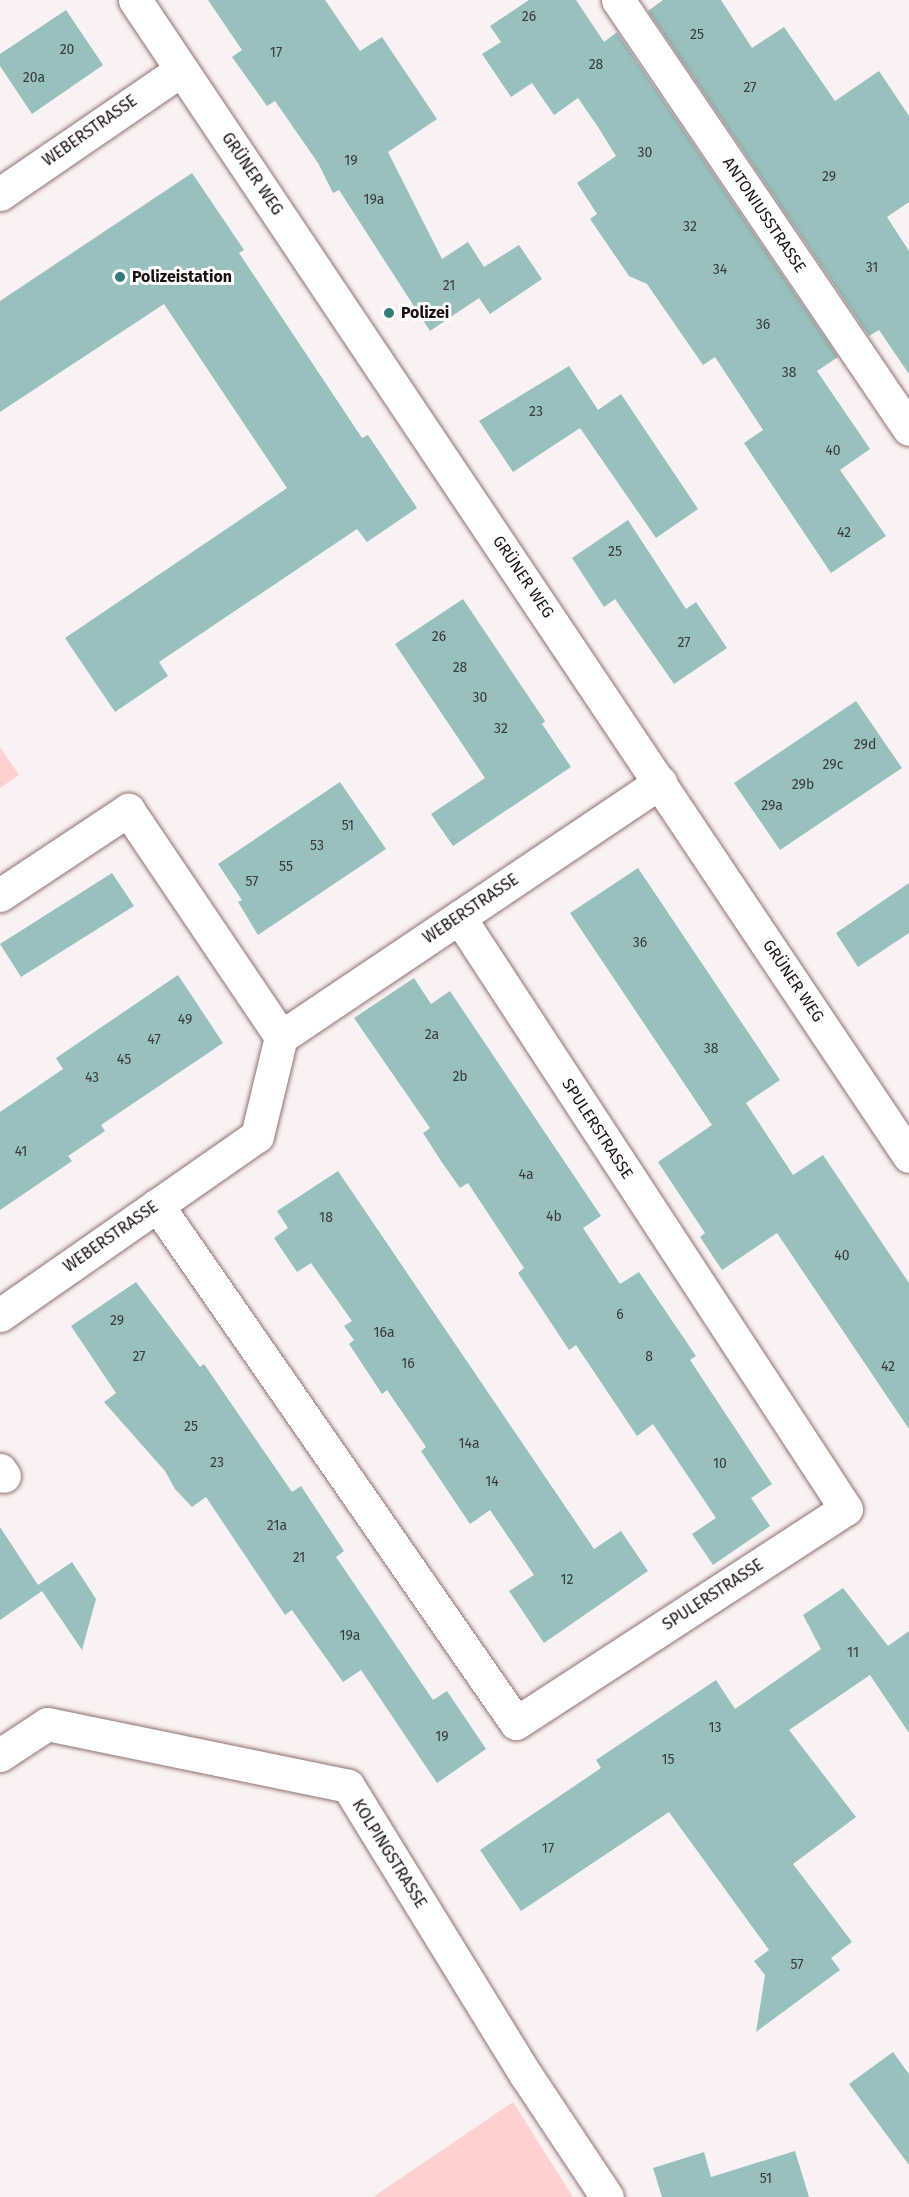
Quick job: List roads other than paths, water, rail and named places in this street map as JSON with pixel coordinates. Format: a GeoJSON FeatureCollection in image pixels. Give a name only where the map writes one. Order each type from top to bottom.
{"type":"FeatureCollection","features":[{"type":"Feature","properties":{"kind":"street","name":"GRÜNER WEG"},"geometry":{"type":"LineString","coordinates":[[135,0],[909,1156]]}},
{"type":"Feature","properties":{"kind":"street","name":"ANTONIUSSTRASSE"},"geometry":{"type":"LineString","coordinates":[[618,0],[909,429]]}},
{"type":"Feature","properties":{"kind":"street","name":"WEBERSTRASSE"},"geometry":{"type":"LineString","coordinates":[[0,194],[181,70]]}},
{"type":"Feature","properties":{"kind":"street","name":"WEBERSTRASSE"},"geometry":{"type":"LineString","coordinates":[[0,1315],[257,1136],[281,1037],[660,782]]}},
{"type":"Feature","properties":{"kind":"street"},"geometry":{"type":"LineString","coordinates":[[0,895],[128,810],[281,1037]]}},
{"type":"Feature","properties":{"kind":"street","name":"SPULERSTRASSE"},"geometry":{"type":"LineString","coordinates":[[157,1206],[516,1722],[846,1509],[459,917]]}},
{"type":"Feature","properties":{"kind":"street","name":"KOLPINGSTRASSE"},"geometry":{"type":"LineString","coordinates":[[0,1755],[47,1724],[348,1786],[526,2075],[607,2197]]}},
{"type":"Feature","properties":{"kind":"place","name":"Polizeistation"},"geometry":{"type":"Point","coordinates":[120,277]}},
{"type":"Feature","properties":{"kind":"place","name":"Polizei"},"geometry":{"type":"Point","coordinates":[389,313]}}]}
